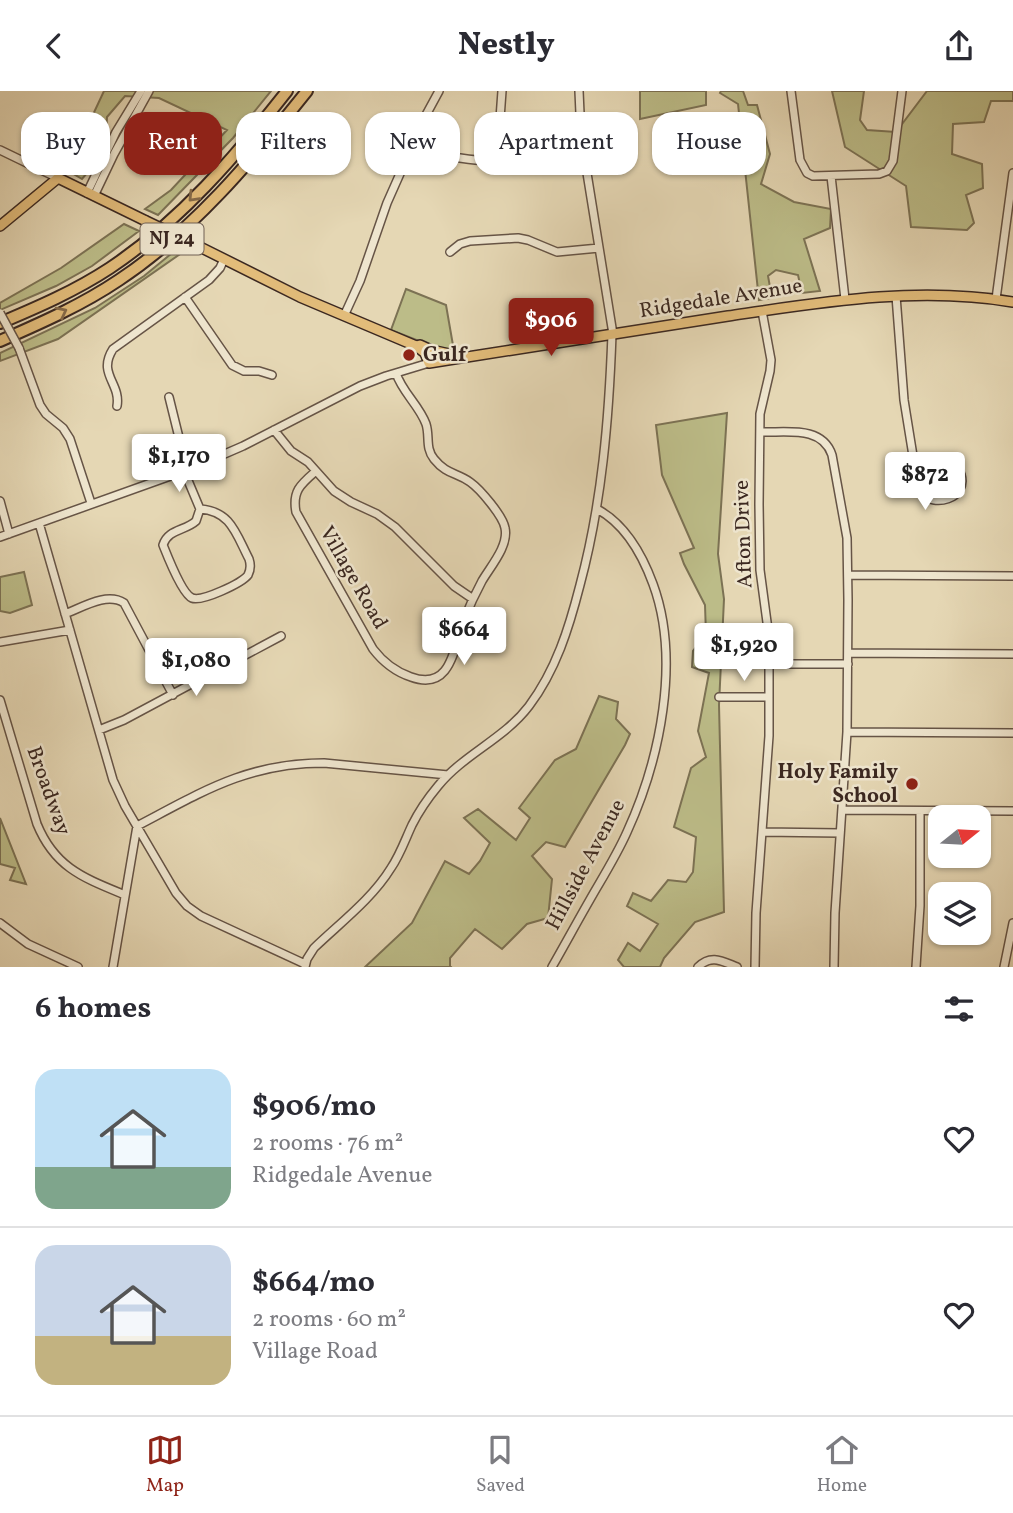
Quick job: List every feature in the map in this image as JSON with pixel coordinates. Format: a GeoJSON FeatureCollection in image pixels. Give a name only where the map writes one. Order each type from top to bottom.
{"type":"FeatureCollection","features":[{"type":"Feature","properties":{"kind":"highway","name":"NJ 24"},"geometry":{"type":"LineString","coordinates":[[0,323],[83,285],[136,249],[211,179],[287,91]]}},
{"type":"Feature","properties":{"kind":"highway","name":"NJ 24"},"geometry":{"type":"LineString","coordinates":[[0,341],[91,297],[147,260],[220,192],[307,91]]}},
{"type":"Feature","properties":{"kind":"main road"},"geometry":{"type":"LineString","coordinates":[[0,226],[58,178],[300,297],[416,346],[433,363]]}},
{"type":"Feature","properties":{"kind":"main road","name":"Ridgedale Avenue"},"geometry":{"type":"LineString","coordinates":[[433,363],[845,299],[940,294],[1013,302]]}},
{"type":"Feature","properties":{"kind":"main road"},"geometry":{"type":"LineString","coordinates":[[416,346],[462,357]]}},
{"type":"Feature","properties":{"kind":"main road"},"geometry":{"type":"LineString","coordinates":[[431,351],[433,363]]}},
{"type":"Feature","properties":{"kind":"street"},"geometry":{"type":"LineString","coordinates":[[90,194],[116,132],[141,91]]}},
{"type":"Feature","properties":{"kind":"street"},"geometry":{"type":"LineString","coordinates":[[90,194],[149,91]]}},
{"type":"Feature","properties":{"kind":"street"},"geometry":{"type":"LineString","coordinates":[[428,112],[439,91]]}},
{"type":"Feature","properties":{"kind":"street"},"geometry":{"type":"LineString","coordinates":[[500,112],[502,91]]}},
{"type":"Feature","properties":{"kind":"street"},"geometry":{"type":"LineString","coordinates":[[579,91],[579,112]]}},
{"type":"Feature","properties":{"kind":"street"},"geometry":{"type":"LineString","coordinates":[[791,91],[802,166],[810,175],[831,176],[879,174],[890,168],[902,91]]}},
{"type":"Feature","properties":{"kind":"street"},"geometry":{"type":"LineString","coordinates":[[0,150],[58,178]]}},
{"type":"Feature","properties":{"kind":"street"},"geometry":{"type":"LineString","coordinates":[[996,299],[1013,173]]}},
{"type":"Feature","properties":{"kind":"street"},"geometry":{"type":"LineString","coordinates":[[344,316],[364,271],[399,175]]}},
{"type":"Feature","properties":{"kind":"street"},"geometry":{"type":"LineString","coordinates":[[38,523],[113,780],[176,893],[187,906],[211,921],[305,965],[314,948],[383,880],[419,813],[448,775],[519,719],[549,676],[562,645],[585,568],[597,509],[610,398],[613,334],[588,175]]}},
{"type":"Feature","properties":{"kind":"street"},"geometry":{"type":"LineString","coordinates":[[831,176],[845,299]]}},
{"type":"Feature","properties":{"kind":"street"},"geometry":{"type":"LineString","coordinates":[[450,252],[460,244],[470,241],[518,238],[557,252],[599,248]]}},
{"type":"Feature","properties":{"kind":"street"},"geometry":{"type":"LineString","coordinates":[[117,406],[118,395],[107,370],[110,353],[117,345],[209,280],[224,259]]}},
{"type":"Feature","properties":{"kind":"street"},"geometry":{"type":"LineString","coordinates":[[896,296],[904,400],[918,489],[925,497],[936,499],[948,499],[957,495],[963,481],[954,464],[914,462]]}},
{"type":"Feature","properties":{"kind":"street"},"geometry":{"type":"LineString","coordinates":[[185,297],[232,365],[244,371],[259,371],[272,375]]}},
{"type":"Feature","properties":{"kind":"street","name":"Afton Drive"},"geometry":{"type":"LineString","coordinates":[[755,967],[756,913],[769,736],[769,637],[759,551],[761,408],[771,360],[762,311]]}},
{"type":"Feature","properties":{"kind":"street"},"geometry":{"type":"LineString","coordinates":[[0,313],[19,348],[40,405],[70,439],[91,503]]}},
{"type":"Feature","properties":{"kind":"street"},"geometry":{"type":"LineString","coordinates":[[0,537],[185,471],[243,446],[360,386],[433,363]]}},
{"type":"Feature","properties":{"kind":"street","name":"Village Road"},"geometry":{"type":"LineString","coordinates":[[316,471],[299,487],[295,499],[296,512],[373,649],[383,661],[410,677],[430,679],[439,676],[450,664],[473,599],[506,535],[504,524],[476,487],[448,472],[432,456],[425,422],[401,386],[396,373]]}},
{"type":"Feature","properties":{"kind":"street"},"geometry":{"type":"LineString","coordinates":[[169,397],[185,471],[200,509],[197,521],[171,533],[163,545],[186,594],[197,600],[243,580],[251,566],[226,518],[210,510],[200,509]]}},
{"type":"Feature","properties":{"kind":"street"},"geometry":{"type":"LineString","coordinates":[[274,430],[291,451],[308,463],[330,487],[342,497],[377,514],[395,527],[454,586],[473,599]]}},
{"type":"Feature","properties":{"kind":"street"},"geometry":{"type":"LineString","coordinates":[[760,432],[808,433],[819,436],[827,444],[832,455],[847,538],[846,732],[834,967]]}},
{"type":"Feature","properties":{"kind":"street"},"geometry":{"type":"LineString","coordinates":[[0,501],[9,534]]}},
{"type":"Feature","properties":{"kind":"street","name":"Hillside Avenue"},"geometry":{"type":"LineString","coordinates":[[552,967],[628,831],[650,770],[664,697],[666,653],[655,588],[629,537],[613,520],[597,509]]}},
{"type":"Feature","properties":{"kind":"street"},"geometry":{"type":"LineString","coordinates":[[848,575],[1013,576]]}},
{"type":"Feature","properties":{"kind":"street"},"geometry":{"type":"LineString","coordinates":[[65,614],[106,598],[124,603],[173,695]]}},
{"type":"Feature","properties":{"kind":"street"},"geometry":{"type":"LineString","coordinates":[[0,642],[70,630]]}},
{"type":"Feature","properties":{"kind":"street"},"geometry":{"type":"LineString","coordinates":[[99,730],[173,695],[281,636]]}},
{"type":"Feature","properties":{"kind":"street"},"geometry":{"type":"LineString","coordinates":[[848,653],[1013,654]]}},
{"type":"Feature","properties":{"kind":"street"},"geometry":{"type":"LineString","coordinates":[[769,664],[848,664]]}},
{"type":"Feature","properties":{"kind":"street"},"geometry":{"type":"LineString","coordinates":[[719,697],[769,697]]}},
{"type":"Feature","properties":{"kind":"street","name":"Broadway"},"geometry":{"type":"LineString","coordinates":[[0,699],[37,824],[46,843],[60,861],[76,873],[125,895]]}},
{"type":"Feature","properties":{"kind":"street"},"geometry":{"type":"LineString","coordinates":[[846,732],[1013,733]]}},
{"type":"Feature","properties":{"kind":"street"},"geometry":{"type":"LineString","coordinates":[[137,826],[226,781],[290,764],[324,763],[448,775]]}},
{"type":"Feature","properties":{"kind":"street"},"geometry":{"type":"LineString","coordinates":[[842,810],[1013,811]]}},
{"type":"Feature","properties":{"kind":"street"},"geometry":{"type":"LineString","coordinates":[[916,967],[920,906],[920,811]]}},
{"type":"Feature","properties":{"kind":"street"},"geometry":{"type":"LineString","coordinates":[[113,967],[137,826]]}},
{"type":"Feature","properties":{"kind":"street"},"geometry":{"type":"LineString","coordinates":[[762,832],[841,833]]}},
{"type":"Feature","properties":{"kind":"street"},"geometry":{"type":"LineString","coordinates":[[0,923],[28,944],[78,967]]}},
{"type":"Feature","properties":{"kind":"street"},"geometry":{"type":"LineString","coordinates":[[1004,967],[1013,923]]}},
{"type":"Feature","properties":{"kind":"street"},"geometry":{"type":"LineString","coordinates":[[698,967],[706,960],[715,959],[737,967]]}},
{"type":"Feature","properties":{"kind":"green space"},"geometry":{"type":"Polygon","coordinates":[[[104,91],[271,91],[254,112],[236,112],[236,134],[222,149],[222,135],[227,130],[222,128],[222,112],[189,112],[159,98],[125,96],[110,114],[94,112],[104,91]]]}},
{"type":"Feature","properties":{"kind":"green space"},"geometry":{"type":"Polygon","coordinates":[[[640,91],[706,91],[706,105],[673,112],[652,112],[652,116],[640,119],[640,91]]]}},
{"type":"Feature","properties":{"kind":"green space"},"geometry":{"type":"Polygon","coordinates":[[[743,91],[748,105],[757,105],[759,112],[739,112],[738,104],[720,93],[743,91]]]}},
{"type":"Feature","properties":{"kind":"green space"},"geometry":{"type":"Polygon","coordinates":[[[832,91],[864,91],[860,120],[867,130],[896,132],[927,91],[1013,91],[1013,101],[991,101],[984,122],[953,124],[952,154],[982,164],[983,188],[966,195],[974,223],[967,230],[911,227],[906,186],[845,147],[832,91]]]}},
{"type":"Feature","properties":{"kind":"green space"},"geometry":{"type":"Polygon","coordinates":[[[766,139],[770,154],[766,167],[766,139]]]}},
{"type":"Feature","properties":{"kind":"green space"},"geometry":{"type":"Polygon","coordinates":[[[185,175],[197,175],[158,215],[145,209],[171,190],[185,175]]]}},
{"type":"Feature","properties":{"kind":"green space"},"geometry":{"type":"Polygon","coordinates":[[[746,175],[764,175],[761,184],[794,202],[831,209],[830,228],[804,239],[820,291],[802,293],[798,275],[776,270],[768,276],[772,298],[759,300],[746,175]]]}},
{"type":"Feature","properties":{"kind":"green space"},"geometry":{"type":"Polygon","coordinates":[[[124,224],[139,231],[92,266],[56,286],[0,310],[0,303],[61,268],[124,224]]]}},
{"type":"Feature","properties":{"kind":"green space"},"geometry":{"type":"Polygon","coordinates":[[[177,249],[183,252],[58,339],[0,361],[0,353],[95,308],[144,276],[177,249]]]}},
{"type":"Feature","properties":{"kind":"green space"},"geometry":{"type":"Polygon","coordinates":[[[406,289],[446,305],[454,351],[447,352],[391,330],[406,289]]]}},
{"type":"Feature","properties":{"kind":"green space"},"geometry":{"type":"Polygon","coordinates":[[[727,413],[718,554],[724,599],[719,705],[724,912],[695,922],[664,958],[660,967],[624,967],[618,960],[628,943],[640,951],[658,924],[627,906],[633,893],[651,901],[668,880],[686,882],[693,872],[696,837],[674,827],[691,768],[706,757],[698,731],[709,673],[692,667],[693,651],[706,635],[705,605],[680,553],[694,548],[662,475],[656,425],[727,413]]]}},
{"type":"Feature","properties":{"kind":"green space"},"geometry":{"type":"Polygon","coordinates":[[[24,572],[32,605],[10,613],[0,611],[0,577],[24,572]]]}},
{"type":"Feature","properties":{"kind":"green space"},"geometry":{"type":"Polygon","coordinates":[[[599,696],[618,702],[616,719],[630,734],[565,847],[546,842],[532,856],[552,879],[548,918],[527,924],[502,949],[475,929],[450,958],[451,967],[365,967],[412,923],[445,861],[469,874],[480,861],[490,843],[464,818],[478,809],[516,840],[530,818],[519,808],[555,760],[576,749],[599,696]]]}},
{"type":"Feature","properties":{"kind":"green space"},"geometry":{"type":"Polygon","coordinates":[[[0,818],[26,884],[10,880],[15,868],[0,864],[0,818]]]}},
{"type":"Feature","properties":{"kind":"place","name":"Gulf"},"geometry":{"type":"Point","coordinates":[409,355]}},
{"type":"Feature","properties":{"kind":"place","name":"Holy Family School"},"geometry":{"type":"Point","coordinates":[912,784]}}]}
